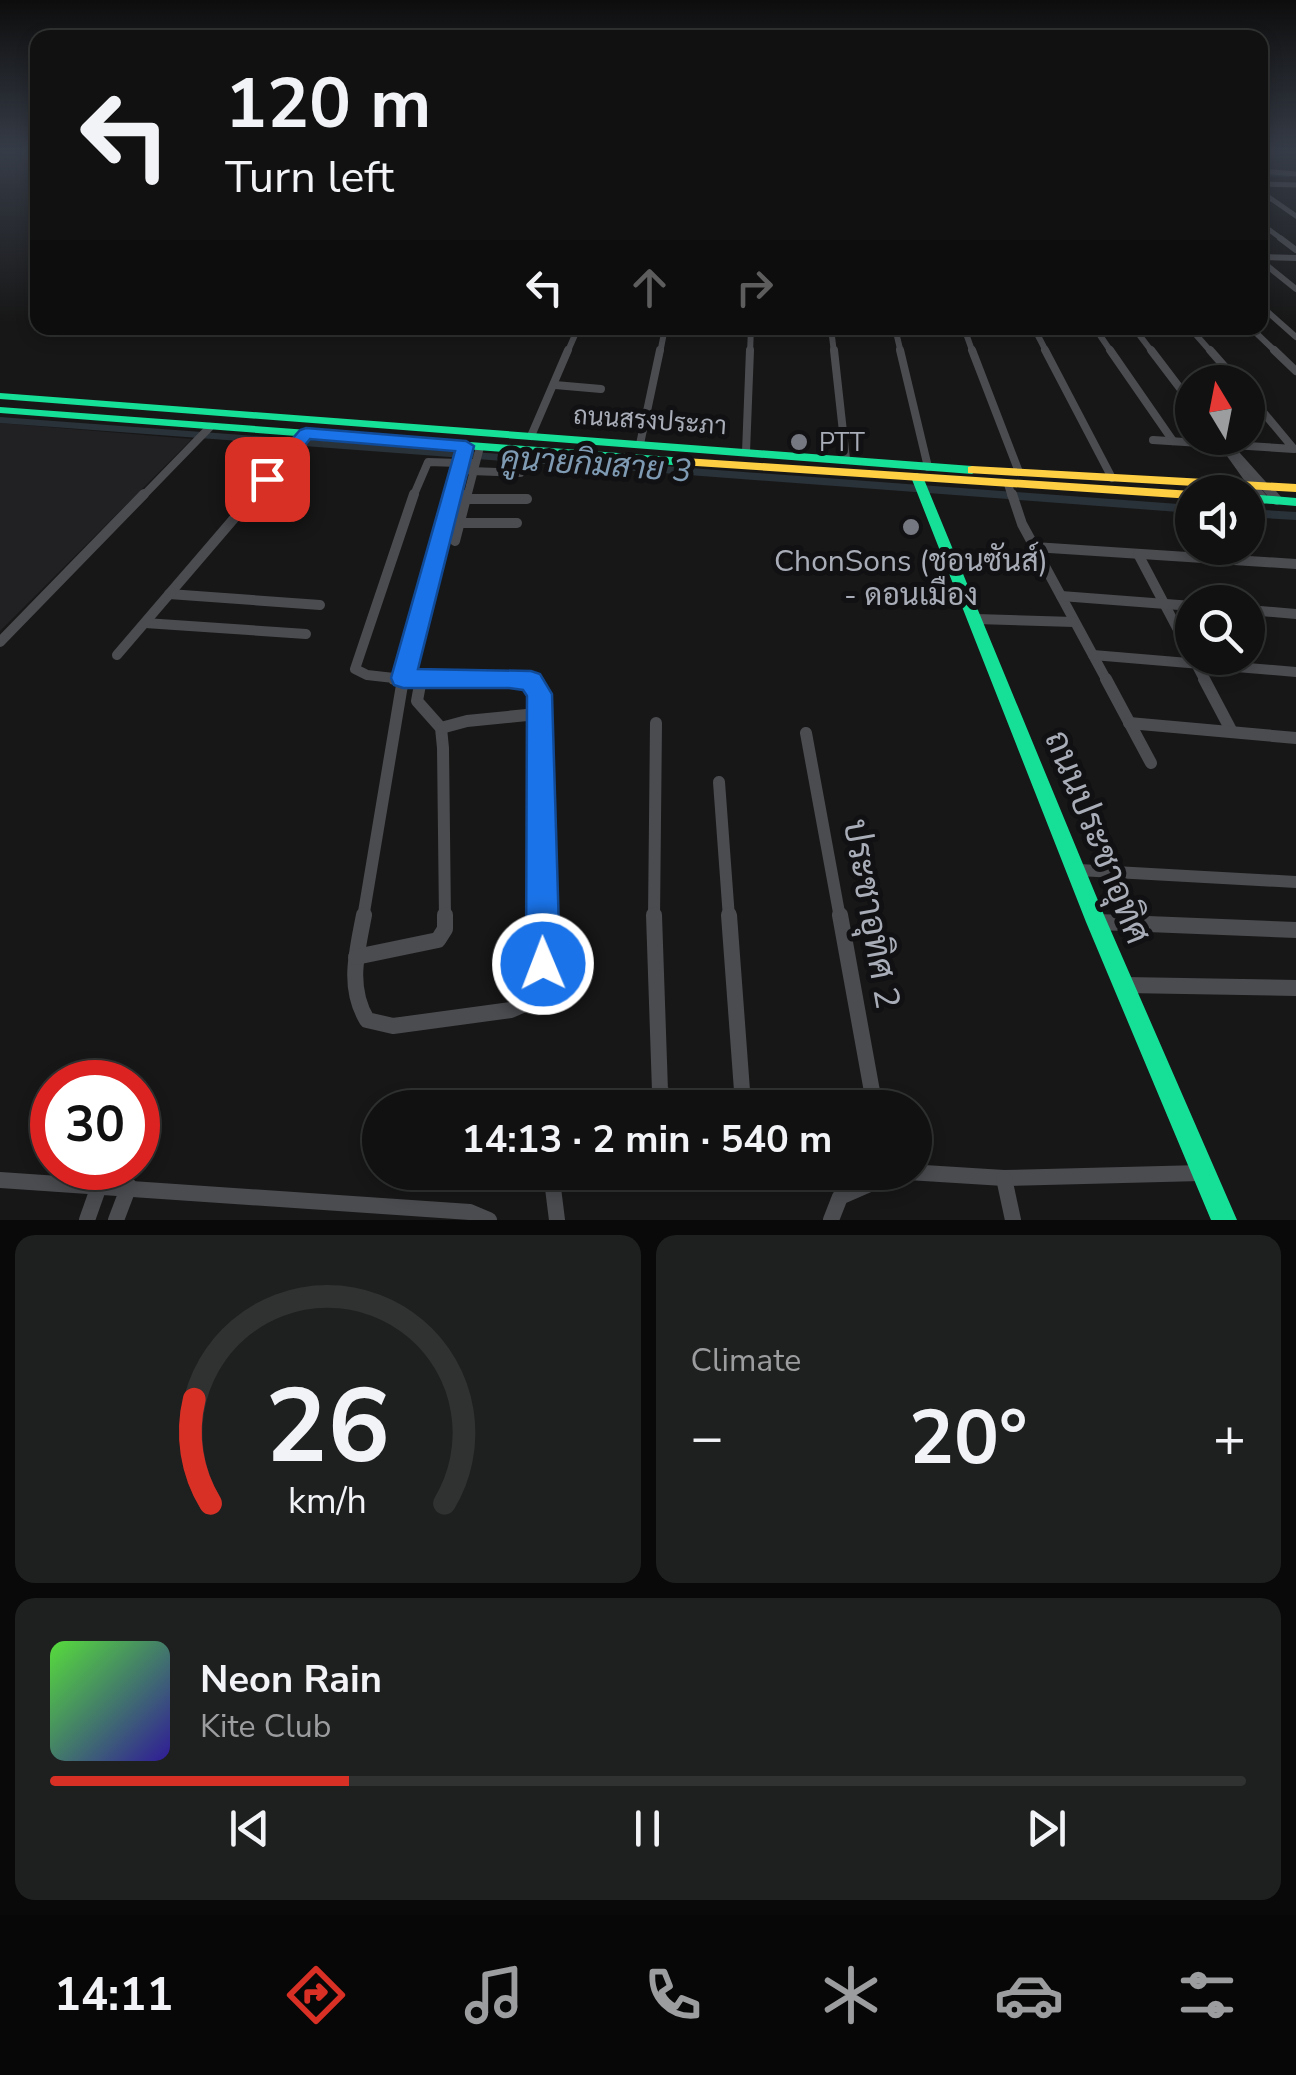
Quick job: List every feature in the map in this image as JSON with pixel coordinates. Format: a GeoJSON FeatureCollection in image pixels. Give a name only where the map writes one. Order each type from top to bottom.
{"type":"FeatureCollection","features":[{"type":"Feature","properties":{"kind":"main road","name":"ถนนสรงประภา"},"geometry":{"type":"LineString","coordinates":[[0,396],[846,460],[922,481]]}},
{"type":"Feature","properties":{"kind":"main road","name":"ถนนสรงประภา"},"geometry":{"type":"LineString","coordinates":[[0,410],[205,432],[306,434],[469,457],[1175,494]]}},
{"type":"Feature","properties":{"kind":"main road","name":"ถนนสรงประภา"},"geometry":{"type":"LineString","coordinates":[[1013,487],[1112,478],[1175,485]]}},
{"type":"Feature","properties":{"kind":"main road","name":"ถนนประชาอุทิศ"},"geometry":{"type":"LineString","coordinates":[[922,481],[1080,870],[1097,922],[1224,1220]]}},
{"type":"Feature","properties":{"kind":"main road","name":"ถนนสรงประภา"},"geometry":{"type":"LineString","coordinates":[[1265,493],[1296,488]]}},
{"type":"Feature","properties":{"kind":"main road","name":"ถนนสรงประภา"},"geometry":{"type":"LineString","coordinates":[[1265,495],[1296,502]]}},
{"type":"Feature","properties":{"kind":"street"},"geometry":{"type":"LineString","coordinates":[[1268,229],[1296,250]]}},
{"type":"Feature","properties":{"kind":"street"},"geometry":{"type":"LineString","coordinates":[[1268,258],[1296,258]]}},
{"type":"Feature","properties":{"kind":"street"},"geometry":{"type":"LineString","coordinates":[[1268,265],[1296,290]]}},
{"type":"Feature","properties":{"kind":"street"},"geometry":{"type":"LineString","coordinates":[[1268,312],[1296,338]]}},
{"type":"Feature","properties":{"kind":"street"},"geometry":{"type":"LineString","coordinates":[[531,436],[575,335]]}},
{"type":"Feature","properties":{"kind":"street"},"geometry":{"type":"LineString","coordinates":[[640,444],[663,335]]}},
{"type":"Feature","properties":{"kind":"street"},"geometry":{"type":"LineString","coordinates":[[746,452],[751,335]]}},
{"type":"Feature","properties":{"kind":"street"},"geometry":{"type":"LineString","coordinates":[[832,335],[846,460]]}},
{"type":"Feature","properties":{"kind":"street"},"geometry":{"type":"LineString","coordinates":[[896,335],[922,481]]}},
{"type":"Feature","properties":{"kind":"street"},"geometry":{"type":"LineString","coordinates":[[966,335],[1034,547],[1150,763]]}},
{"type":"Feature","properties":{"kind":"street"},"geometry":{"type":"LineString","coordinates":[[1038,335],[1112,478]]}},
{"type":"Feature","properties":{"kind":"street"},"geometry":{"type":"LineString","coordinates":[[1100,335],[1173,441]]}},
{"type":"Feature","properties":{"kind":"street"},"geometry":{"type":"LineString","coordinates":[[1139,335],[1175,382]]}},
{"type":"Feature","properties":{"kind":"street"},"geometry":{"type":"LineString","coordinates":[[1196,335],[1223,365]]}},
{"type":"Feature","properties":{"kind":"street"},"geometry":{"type":"LineString","coordinates":[[1258,335],[1296,372]]}},
{"type":"Feature","properties":{"kind":"street"},"geometry":{"type":"LineString","coordinates":[[1281,357],[1296,358]]}},
{"type":"Feature","properties":{"kind":"street"},"geometry":{"type":"LineString","coordinates":[[555,385],[601,389]]}},
{"type":"Feature","properties":{"kind":"street"},"geometry":{"type":"LineString","coordinates":[[1265,413],[1294,449],[1265,446]]}},
{"type":"Feature","properties":{"kind":"street"},"geometry":{"type":"LineString","coordinates":[[0,642],[205,432]]}},
{"type":"Feature","properties":{"kind":"street"},"geometry":{"type":"LineString","coordinates":[[117,655],[306,434]]}},
{"type":"Feature","properties":{"kind":"street"},"geometry":{"type":"LineString","coordinates":[[1153,440],[1173,441]]}},
{"type":"Feature","properties":{"kind":"street"},"geometry":{"type":"LineString","coordinates":[[455,541],[466,498],[469,457]]}},
{"type":"Feature","properties":{"kind":"street"},"geometry":{"type":"LineString","coordinates":[[469,457],[403,678],[396,744],[356,957],[355,1000],[367,1020],[393,1026],[511,1010],[534,1000],[544,986],[539,694],[531,681],[509,678],[403,678],[360,674],[355,669],[423,467],[428,462],[469,457],[520,473]]}},
{"type":"Feature","properties":{"kind":"street"},"geometry":{"type":"LineString","coordinates":[[466,498],[528,498]]}},
{"type":"Feature","properties":{"kind":"street"},"geometry":{"type":"LineString","coordinates":[[459,523],[517,523]]}},
{"type":"Feature","properties":{"kind":"street"},"geometry":{"type":"LineString","coordinates":[[1034,547],[1296,564]]}},
{"type":"Feature","properties":{"kind":"street"},"geometry":{"type":"LineString","coordinates":[[1138,554],[1175,626]]}},
{"type":"Feature","properties":{"kind":"street"},"geometry":{"type":"LineString","coordinates":[[169,594],[320,605]]}},
{"type":"Feature","properties":{"kind":"street"},"geometry":{"type":"LineString","coordinates":[[1061,596],[1175,605]]}},
{"type":"Feature","properties":{"kind":"street"},"geometry":{"type":"LineString","coordinates":[[1265,611],[1296,614]]}},
{"type":"Feature","properties":{"kind":"street"},"geometry":{"type":"LineString","coordinates":[[976,619],[1073,619]]}},
{"type":"Feature","properties":{"kind":"street"},"geometry":{"type":"LineString","coordinates":[[144,623],[306,634]]}},
{"type":"Feature","properties":{"kind":"street"},"geometry":{"type":"LineString","coordinates":[[1093,655],[1175,662]]}},
{"type":"Feature","properties":{"kind":"street"},"geometry":{"type":"LineString","coordinates":[[1265,670],[1296,672]]}},
{"type":"Feature","properties":{"kind":"street"},"geometry":{"type":"LineString","coordinates":[[1201,675],[1232,732]]}},
{"type":"Feature","properties":{"kind":"street"},"geometry":{"type":"LineString","coordinates":[[356,957],[438,940],[444,930],[441,728],[418,701],[421,679]]}},
{"type":"Feature","properties":{"kind":"street"},"geometry":{"type":"LineString","coordinates":[[441,728],[538,714]]}},
{"type":"Feature","properties":{"kind":"street"},"geometry":{"type":"LineString","coordinates":[[656,723],[654,916],[660,1090]]}},
{"type":"Feature","properties":{"kind":"street"},"geometry":{"type":"LineString","coordinates":[[1129,723],[1296,738]]}},
{"type":"Feature","properties":{"kind":"street","name":"ประชาอุทิศ 2"},"geometry":{"type":"LineString","coordinates":[[806,733],[872,1090]]}},
{"type":"Feature","properties":{"kind":"street"},"geometry":{"type":"LineString","coordinates":[[719,782],[742,1090]]}},
{"type":"Feature","properties":{"kind":"street"},"geometry":{"type":"LineString","coordinates":[[1080,870],[1296,882]]}},
{"type":"Feature","properties":{"kind":"street"},"geometry":{"type":"LineString","coordinates":[[1097,922],[1296,930]]}},
{"type":"Feature","properties":{"kind":"street"},"geometry":{"type":"LineString","coordinates":[[1126,985],[1296,988]]}},
{"type":"Feature","properties":{"kind":"street"},"geometry":{"type":"LineString","coordinates":[[932,1174],[1004,1178],[1205,1173]]}},
{"type":"Feature","properties":{"kind":"street"},"geometry":{"type":"LineString","coordinates":[[1004,1178],[1014,1220]]}},
{"type":"Feature","properties":{"kind":"street"},"geometry":{"type":"LineString","coordinates":[[0,1180],[30,1182]]}},
{"type":"Feature","properties":{"kind":"street"},"geometry":{"type":"LineString","coordinates":[[87,1220],[98,1190]]}},
{"type":"Feature","properties":{"kind":"street"},"geometry":{"type":"LineString","coordinates":[[116,1220],[127,1190]]}},
{"type":"Feature","properties":{"kind":"street"},"geometry":{"type":"LineString","coordinates":[[160,1190],[229,1198],[470,1212],[489,1220]]}},
{"type":"Feature","properties":{"kind":"street"},"geometry":{"type":"LineString","coordinates":[[554,1190],[557,1220]]}},
{"type":"Feature","properties":{"kind":"street"},"geometry":{"type":"LineString","coordinates":[[832,1220],[831,1209],[841,1194],[852,1190]]}},
{"type":"Feature","properties":{"kind":"shaded area"},"geometry":{"type":"Polygon","coordinates":[[[0,423],[192,439],[0,631],[0,423]]]}},
{"type":"Feature","properties":{"kind":"waterway","name":"คูนายกิมสาย 3"},"geometry":{"type":"LineString","coordinates":[[0,420],[1175,508]]}},
{"type":"Feature","properties":{"kind":"waterway","name":"คูนายกิมสาย 3"},"geometry":{"type":"LineString","coordinates":[[1265,514],[1296,516]]}},
{"type":"Feature","properties":{"kind":"traffic: fast"},"geometry":{"type":"LineString","coordinates":[[0,396],[972,470]]}},
{"type":"Feature","properties":{"kind":"traffic: fast"},"geometry":{"type":"LineString","coordinates":[[0,410],[685,462]]}},
{"type":"Feature","properties":{"kind":"traffic: fast"},"geometry":{"type":"LineString","coordinates":[[917,477],[1097,922],[1224,1220]]}},
{"type":"Feature","properties":{"kind":"traffic: fast"},"geometry":{"type":"LineString","coordinates":[[1265,499],[1296,502]]}},
{"type":"Feature","properties":{"kind":"traffic: slow"},"geometry":{"type":"LineString","coordinates":[[685,462],[1175,494]]}},
{"type":"Feature","properties":{"kind":"traffic: slow"},"geometry":{"type":"LineString","coordinates":[[972,470],[1296,488]]}},
{"type":"Feature","properties":{"kind":"place","name":"PTT"},"geometry":{"type":"Point","coordinates":[799,442]}},
{"type":"Feature","properties":{"kind":"place","name":"ChonSons (ชอนซันส์) - ดอนเมือง"},"geometry":{"type":"Point","coordinates":[911,527]}},
{"type":"Feature","properties":{"kind":"route"},"geometry":{"type":"LineString","coordinates":[[267,479],[306,434],[466,446],[403,678],[509,678],[531,681],[539,694],[543,964]]}}]}
